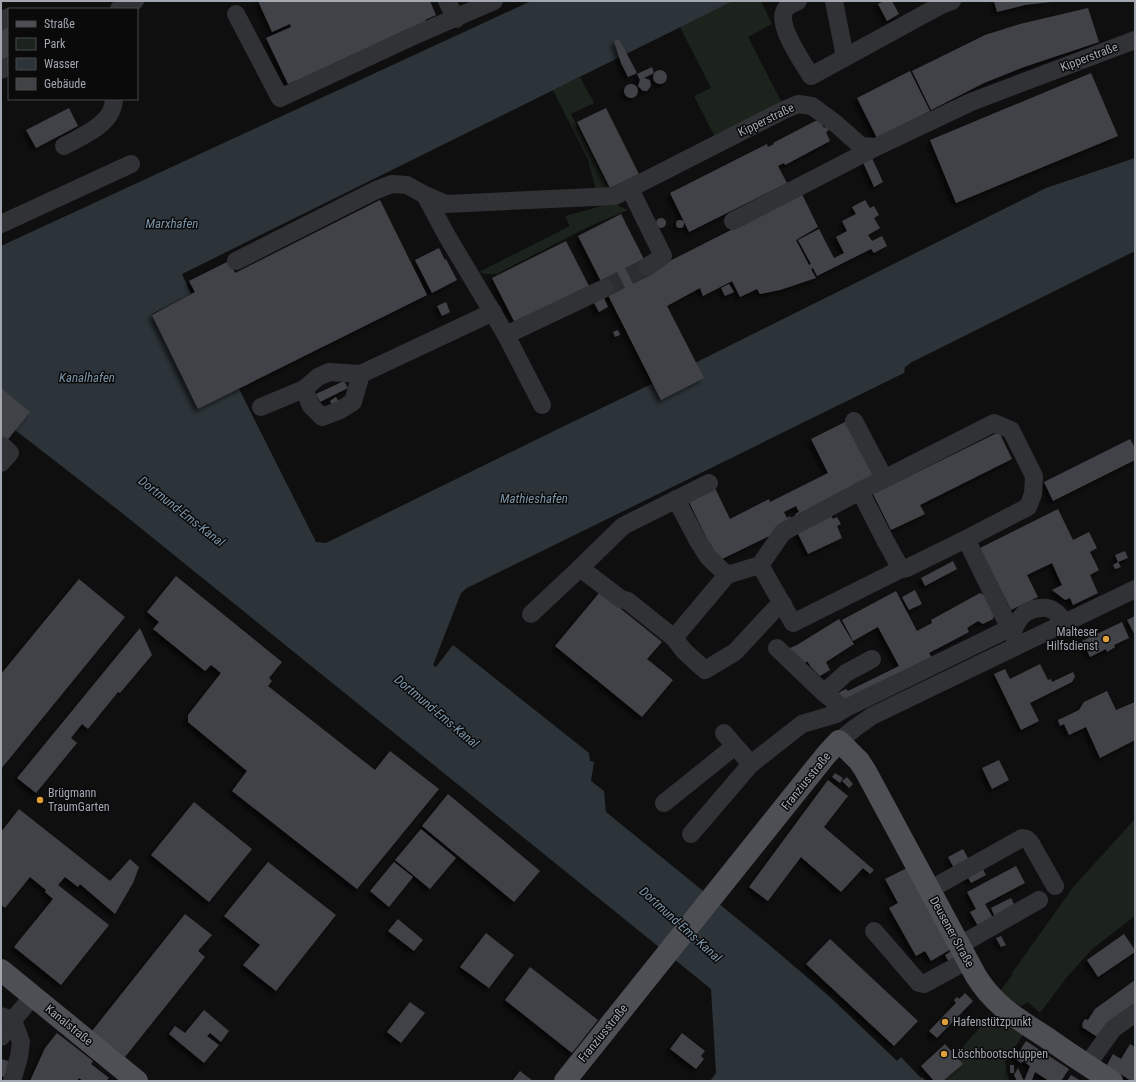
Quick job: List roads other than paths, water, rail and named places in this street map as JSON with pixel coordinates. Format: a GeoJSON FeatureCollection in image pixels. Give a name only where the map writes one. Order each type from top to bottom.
{"type":"FeatureCollection","features":[{"type":"Feature","properties":{"kind":"main road","name":"Deusener Straße"},"geometry":{"type":"LineString","coordinates":[[839,741],[859,761],[981,984],[996,1002],[1025,1024],[1112,1081]]}},
{"type":"Feature","properties":{"kind":"main road","name":"Franziusstraße"},"geometry":{"type":"LineString","coordinates":[[565,1081],[826,755],[839,741]]}},
{"type":"Feature","properties":{"kind":"main road","name":"Kanalstraße"},"geometry":{"type":"LineString","coordinates":[[1,970],[137,1081]]}},
{"type":"Feature","properties":{"kind":"street"},"geometry":{"type":"LineString","coordinates":[[121,8],[135,1]]}},
{"type":"Feature","properties":{"kind":"street"},"geometry":{"type":"LineString","coordinates":[[447,1],[456,19]]}},
{"type":"Feature","properties":{"kind":"street"},"geometry":{"type":"LineString","coordinates":[[236,14],[280,98],[411,37],[456,19],[494,1]]}},
{"type":"Feature","properties":{"kind":"street"},"geometry":{"type":"LineString","coordinates":[[798,1],[786,8],[783,14],[783,22],[790,40],[811,76],[941,5],[952,1]]}},
{"type":"Feature","properties":{"kind":"street"},"geometry":{"type":"LineString","coordinates":[[834,1],[845,57]]}},
{"type":"Feature","properties":{"kind":"street","name":"Kipperstraße"},"geometry":{"type":"LineString","coordinates":[[236,261],[376,190],[392,184],[407,185],[446,204],[615,196],[798,104],[812,106],[817,109],[861,146],[876,147],[971,102],[1135,40]]}},
{"type":"Feature","properties":{"kind":"street"},"geometry":{"type":"LineString","coordinates":[[64,146],[101,125],[114,107],[114,100]]}},
{"type":"Feature","properties":{"kind":"street"},"geometry":{"type":"LineString","coordinates":[[733,221],[876,147]]}},
{"type":"Feature","properties":{"kind":"street"},"geometry":{"type":"LineString","coordinates":[[1,224],[132,164]]}},
{"type":"Feature","properties":{"kind":"street"},"geometry":{"type":"LineString","coordinates":[[630,189],[663,256],[647,266]]}},
{"type":"Feature","properties":{"kind":"street"},"geometry":{"type":"LineString","coordinates":[[425,195],[447,236],[506,335],[542,406]]}},
{"type":"Feature","properties":{"kind":"street"},"geometry":{"type":"LineString","coordinates":[[506,335],[604,288]]}},
{"type":"Feature","properties":{"kind":"street"},"geometry":{"type":"LineString","coordinates":[[261,407],[304,389],[318,376],[329,372],[362,374],[493,312]]}},
{"type":"Feature","properties":{"kind":"street"},"geometry":{"type":"LineString","coordinates":[[304,389],[311,406],[322,418],[353,402],[362,374]]}},
{"type":"Feature","properties":{"kind":"street"},"geometry":{"type":"LineString","coordinates":[[854,421],[884,478]]}},
{"type":"Feature","properties":{"kind":"street"},"geometry":{"type":"LineString","coordinates":[[674,638],[727,575],[760,565],[784,532],[884,478],[994,422],[1011,430],[1034,476],[1033,494],[1028,507],[966,540],[907,568],[901,569],[794,623],[760,565]]}},
{"type":"Feature","properties":{"kind":"street"},"geometry":{"type":"LineString","coordinates":[[531,614],[623,526],[709,483]]}},
{"type":"Feature","properties":{"kind":"street"},"geometry":{"type":"LineString","coordinates":[[860,491],[901,569]]}},
{"type":"Feature","properties":{"kind":"street"},"geometry":{"type":"LineString","coordinates":[[676,499],[698,541],[709,558],[727,575]]}},
{"type":"Feature","properties":{"kind":"street"},"geometry":{"type":"LineString","coordinates":[[966,540],[1014,635]]}},
{"type":"Feature","properties":{"kind":"street"},"geometry":{"type":"LineString","coordinates":[[580,568],[621,599],[628,601],[674,638],[684,651],[704,670],[735,652],[774,610],[783,604]]}},
{"type":"Feature","properties":{"kind":"street","name":"Franziusstraße"},"geometry":{"type":"LineString","coordinates":[[839,741],[872,716],[1014,635],[1065,623],[1135,589]]}},
{"type":"Feature","properties":{"kind":"street"},"geometry":{"type":"LineString","coordinates":[[1014,635],[1017,621],[1023,614],[1032,609],[1053,609],[1065,623]]}},
{"type":"Feature","properties":{"kind":"street"},"geometry":{"type":"LineString","coordinates":[[691,834],[751,764],[802,724],[836,714],[844,709],[1014,635]]}},
{"type":"Feature","properties":{"kind":"street"},"geometry":{"type":"LineString","coordinates":[[777,648],[824,693],[844,709]]}},
{"type":"Feature","properties":{"kind":"street"},"geometry":{"type":"LineString","coordinates":[[824,693],[846,673],[872,659]]}},
{"type":"Feature","properties":{"kind":"street"},"geometry":{"type":"LineString","coordinates":[[664,803],[730,740],[751,764]]}},
{"type":"Feature","properties":{"kind":"street"},"geometry":{"type":"LineString","coordinates":[[929,890],[1022,838],[1027,839],[1030,842],[1055,886]]}},
{"type":"Feature","properties":{"kind":"street"},"geometry":{"type":"LineString","coordinates":[[874,931],[919,983],[924,984],[964,952],[1039,900]]}},
{"type":"Feature","properties":{"kind":"street"},"geometry":{"type":"LineString","coordinates":[[1,1037],[7,1018],[32,996]]}},
{"type":"Feature","properties":{"kind":"street"},"geometry":{"type":"LineString","coordinates":[[1087,1065],[1113,1029],[1135,1013]]}},
{"type":"Feature","properties":{"kind":"street"},"geometry":{"type":"LineString","coordinates":[[7,1018],[21,1042],[19,1057],[12,1081]]}},
{"type":"Feature","properties":{"kind":"water"},"geometry":{"type":"Polygon","coordinates":[[[531,1],[733,1],[182,274],[191,294],[152,314],[198,409],[239,389],[316,542],[326,543],[691,365],[1046,188],[1135,158],[1135,251],[912,362],[905,367],[904,373],[467,588],[461,593],[433,665],[436,667],[453,645],[589,753],[590,761],[594,762],[591,781],[604,791],[606,812],[767,943],[830,997],[897,1061],[901,1057],[921,1078],[922,1077],[926,1081],[710,1081],[716,1073],[711,989],[122,513],[1,419],[1,246],[531,1]]]}},
{"type":"Feature","properties":{"kind":"tunnel"},"geometry":{"type":"LineString","coordinates":[[605,288],[647,267]]}},
{"type":"Feature","properties":{"kind":"place","name":"Malteser Hilfsdienst"},"geometry":{"type":"Point","coordinates":[1106,639]}},
{"type":"Feature","properties":{"kind":"place","name":"Brügmann TraumGarten"},"geometry":{"type":"Point","coordinates":[40,800]}},
{"type":"Feature","properties":{"kind":"place","name":"Hafenstützpunkt"},"geometry":{"type":"Point","coordinates":[945,1022]}},
{"type":"Feature","properties":{"kind":"place","name":"Löschbootschuppen"},"geometry":{"type":"Point","coordinates":[944,1054]}},
{"type":"Feature","properties":{"kind":"water label","name":"Marxhafen"},"geometry":{"type":"Point","coordinates":[172,223]}},
{"type":"Feature","properties":{"kind":"water label","name":"Kanalhafen"},"geometry":{"type":"Point","coordinates":[87,377]}},
{"type":"Feature","properties":{"kind":"water label","name":"Mathieshafen"},"geometry":{"type":"Point","coordinates":[534,498]}},
{"type":"Feature","properties":{"kind":"water label","name":"Dortmund-Ems-Kanal"},"geometry":{"type":"Point","coordinates":[182,511]}},
{"type":"Feature","properties":{"kind":"water label","name":"Dortmund-Ems-Kanal"},"geometry":{"type":"Point","coordinates":[437,711]}},
{"type":"Feature","properties":{"kind":"water label","name":"Dortmund-Ems-Kanal"},"geometry":{"type":"Point","coordinates":[681,924]}}]}
